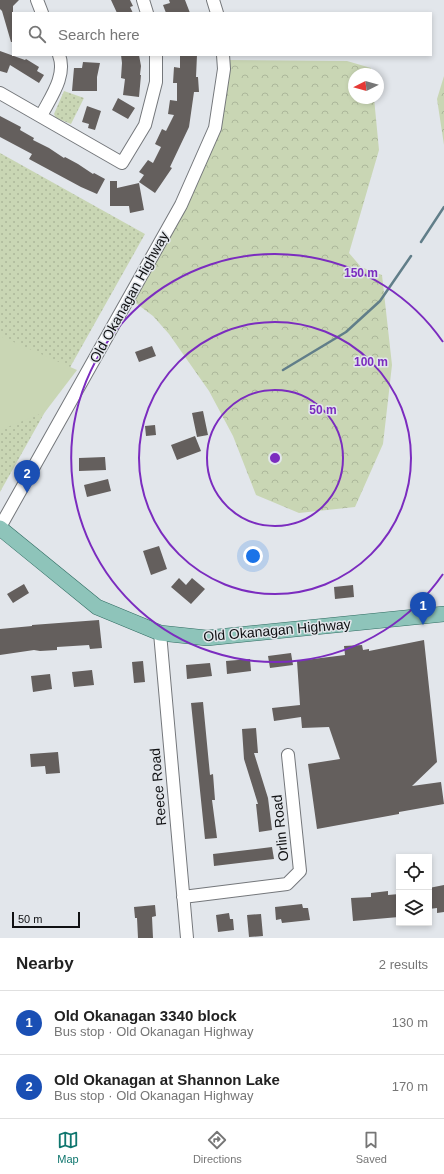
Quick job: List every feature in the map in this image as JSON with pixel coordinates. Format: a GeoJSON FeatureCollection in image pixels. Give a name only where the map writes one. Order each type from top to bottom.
{"type":"FeatureCollection","features":[{"type":"Feature","properties":{"kind":"main road","name":"Old Okanagan Highway"},"geometry":{"type":"LineString","coordinates":[[0,528],[97,607],[160,633],[207,638],[444,614]]}},
{"type":"Feature","properties":{"kind":"street"},"geometry":{"type":"LineString","coordinates":[[37,0],[42,12]]}},
{"type":"Feature","properties":{"kind":"street"},"geometry":{"type":"LineString","coordinates":[[143,0],[147,12]]}},
{"type":"Feature","properties":{"kind":"street"},"geometry":{"type":"LineString","coordinates":[[213,0],[217,12]]}},
{"type":"Feature","properties":{"kind":"street"},"geometry":{"type":"LineString","coordinates":[[41,116],[60,80],[61,60],[59,56]]}},
{"type":"Feature","properties":{"kind":"street"},"geometry":{"type":"LineString","coordinates":[[0,93],[122,163],[146,125],[156,82],[156,56]]}},
{"type":"Feature","properties":{"kind":"street","name":"Old Okanagan Highway"},"geometry":{"type":"LineString","coordinates":[[0,528],[180,205],[215,128],[224,69],[223,56]]}},
{"type":"Feature","properties":{"kind":"street","name":"Reece Road"},"geometry":{"type":"LineString","coordinates":[[160,633],[187,938]]}},
{"type":"Feature","properties":{"kind":"street","name":"Orlin Road"},"geometry":{"type":"LineString","coordinates":[[183,897],[287,884],[300,871],[288,754]]}},
{"type":"Feature","properties":{"kind":"green space"},"geometry":{"type":"Polygon","coordinates":[[[221,60],[347,61],[371,68],[348,68],[348,104],[375,104],[379,150],[349,253],[361,267],[382,275],[392,365],[383,444],[355,507],[299,513],[256,495],[233,436],[209,391],[169,334],[153,316],[129,298],[198,162],[219,95],[221,60]]]}},
{"type":"Feature","properties":{"kind":"green space"},"geometry":{"type":"Polygon","coordinates":[[[444,76],[444,145],[437,99],[444,76]]]}},
{"type":"Feature","properties":{"kind":"green space"},"geometry":{"type":"Polygon","coordinates":[[[64,91],[84,98],[71,124],[56,118],[54,114],[64,91]]]}},
{"type":"Feature","properties":{"kind":"green space"},"geometry":{"type":"Polygon","coordinates":[[[0,153],[145,234],[0,492],[0,153]]]}},
{"type":"Feature","properties":{"kind":"green space"},"geometry":{"type":"Polygon","coordinates":[[[0,336],[77,370],[45,412],[0,430],[0,336]]]}},
{"type":"Feature","properties":{"kind":"building"},"geometry":{"type":"Polygon","coordinates":[[[0,0],[19,0],[13,6],[12,12],[12,42],[2,11],[0,9],[0,0]]]}},
{"type":"Feature","properties":{"kind":"building"},"geometry":{"type":"Polygon","coordinates":[[[111,0],[130,0],[133,6],[130,7],[132,12],[117,12],[111,0]]]}},
{"type":"Feature","properties":{"kind":"building"},"geometry":{"type":"Polygon","coordinates":[[[169,0],[185,0],[190,12],[166,12],[163,5],[170,3],[169,0]]]}},
{"type":"Feature","properties":{"kind":"building"},"geometry":{"type":"Polygon","coordinates":[[[0,51],[25,60],[26,59],[39,67],[37,71],[44,75],[39,83],[10,65],[7,73],[0,71],[0,51]]]}},
{"type":"Feature","properties":{"kind":"building"},"geometry":{"type":"Polygon","coordinates":[[[121,56],[139,56],[141,75],[139,97],[123,95],[125,79],[121,78],[121,56]]]}},
{"type":"Feature","properties":{"kind":"building"},"geometry":{"type":"Polygon","coordinates":[[[180,56],[197,56],[196,77],[198,77],[199,92],[194,92],[189,127],[170,167],[172,168],[155,193],[139,182],[144,175],[139,172],[148,160],[153,163],[161,147],[155,144],[162,129],[166,131],[174,115],[168,114],[170,100],[177,101],[177,83],[173,83],[174,67],[180,68],[180,56]]]}},
{"type":"Feature","properties":{"kind":"building"},"geometry":{"type":"Polygon","coordinates":[[[83,62],[100,63],[97,77],[97,91],[72,91],[74,68],[82,68],[83,62]]]}},
{"type":"Feature","properties":{"kind":"building"},"geometry":{"type":"Polygon","coordinates":[[[118,98],[135,108],[128,119],[112,110],[118,98]]]}},
{"type":"Feature","properties":{"kind":"building"},"geometry":{"type":"Polygon","coordinates":[[[87,106],[101,111],[95,130],[88,128],[89,124],[82,122],[87,106]]]}},
{"type":"Feature","properties":{"kind":"building"},"geometry":{"type":"Polygon","coordinates":[[[0,116],[21,127],[20,130],[34,138],[33,140],[64,158],[65,157],[78,164],[93,174],[94,173],[105,179],[97,194],[29,159],[32,154],[0,137],[0,116]]]}},
{"type":"Feature","properties":{"kind":"building"},"geometry":{"type":"Polygon","coordinates":[[[110,181],[117,181],[117,188],[139,183],[144,210],[130,213],[129,206],[110,206],[110,181]]]}},
{"type":"Feature","properties":{"kind":"building"},"geometry":{"type":"Polygon","coordinates":[[[152,346],[156,356],[139,362],[135,352],[152,346]]]}},
{"type":"Feature","properties":{"kind":"building"},"geometry":{"type":"Polygon","coordinates":[[[203,411],[208,435],[197,437],[192,413],[203,411]]]}},
{"type":"Feature","properties":{"kind":"building"},"geometry":{"type":"Polygon","coordinates":[[[155,425],[156,435],[146,436],[145,426],[155,425]]]}},
{"type":"Feature","properties":{"kind":"building"},"geometry":{"type":"Polygon","coordinates":[[[195,436],[201,451],[177,460],[171,445],[195,436]]]}},
{"type":"Feature","properties":{"kind":"building"},"geometry":{"type":"Polygon","coordinates":[[[105,457],[106,470],[79,471],[79,458],[105,457]]]}},
{"type":"Feature","properties":{"kind":"building"},"geometry":{"type":"Polygon","coordinates":[[[108,479],[111,491],[87,497],[84,485],[108,479]]]}},
{"type":"Feature","properties":{"kind":"building"},"geometry":{"type":"Polygon","coordinates":[[[159,546],[167,569],[151,575],[143,551],[159,546]]]}},
{"type":"Feature","properties":{"kind":"building"},"geometry":{"type":"Polygon","coordinates":[[[179,578],[186,585],[192,578],[205,589],[191,604],[171,587],[179,578]]]}},
{"type":"Feature","properties":{"kind":"building"},"geometry":{"type":"Polygon","coordinates":[[[24,584],[29,593],[13,603],[7,594],[24,584]]]}},
{"type":"Feature","properties":{"kind":"building"},"geometry":{"type":"Polygon","coordinates":[[[353,585],[354,597],[335,599],[334,587],[353,585]]]}},
{"type":"Feature","properties":{"kind":"building"},"geometry":{"type":"Polygon","coordinates":[[[99,620],[102,648],[90,649],[89,645],[57,647],[57,650],[34,650],[0,655],[0,629],[99,620]]]}},
{"type":"Feature","properties":{"kind":"building"},"geometry":{"type":"Polygon","coordinates":[[[424,640],[437,762],[412,786],[441,782],[444,804],[317,829],[308,764],[340,759],[329,727],[302,728],[301,717],[274,721],[272,708],[300,705],[297,661],[345,655],[344,646],[362,645],[363,650],[369,649],[369,651],[424,640]]]}},
{"type":"Feature","properties":{"kind":"building"},"geometry":{"type":"Polygon","coordinates":[[[291,653],[293,665],[270,668],[268,656],[291,653]]]}},
{"type":"Feature","properties":{"kind":"building"},"geometry":{"type":"Polygon","coordinates":[[[250,659],[251,671],[227,674],[226,661],[250,659]]]}},
{"type":"Feature","properties":{"kind":"building"},"geometry":{"type":"Polygon","coordinates":[[[143,661],[145,682],[134,683],[132,662],[143,661]]]}},
{"type":"Feature","properties":{"kind":"building"},"geometry":{"type":"Polygon","coordinates":[[[210,663],[212,676],[187,679],[186,665],[210,663]]]}},
{"type":"Feature","properties":{"kind":"building"},"geometry":{"type":"Polygon","coordinates":[[[92,670],[94,685],[74,687],[72,672],[92,670]]]}},
{"type":"Feature","properties":{"kind":"building"},"geometry":{"type":"Polygon","coordinates":[[[50,674],[52,689],[33,692],[31,676],[50,674]]]}},
{"type":"Feature","properties":{"kind":"building"},"geometry":{"type":"Polygon","coordinates":[[[203,702],[210,775],[213,774],[215,800],[212,800],[217,838],[205,839],[191,703],[203,702]]]}},
{"type":"Feature","properties":{"kind":"building"},"geometry":{"type":"Polygon","coordinates":[[[256,728],[258,753],[254,753],[268,798],[272,830],[259,832],[256,804],[258,804],[244,759],[242,729],[256,728]]]}},
{"type":"Feature","properties":{"kind":"building"},"geometry":{"type":"Polygon","coordinates":[[[58,752],[60,773],[46,774],[45,766],[31,767],[30,754],[58,752]]]}},
{"type":"Feature","properties":{"kind":"building"},"geometry":{"type":"Polygon","coordinates":[[[272,847],[274,859],[214,866],[213,854],[272,847]]]}},
{"type":"Feature","properties":{"kind":"building"},"geometry":{"type":"Polygon","coordinates":[[[444,885],[444,912],[437,913],[437,908],[432,909],[432,887],[444,885]]]}},
{"type":"Feature","properties":{"kind":"building"},"geometry":{"type":"Polygon","coordinates":[[[388,891],[388,895],[396,894],[396,917],[353,921],[351,898],[371,897],[371,893],[388,891]]]}},
{"type":"Feature","properties":{"kind":"building"},"geometry":{"type":"Polygon","coordinates":[[[302,904],[303,908],[308,908],[310,920],[282,923],[281,919],[276,920],[275,907],[302,904]]]}},
{"type":"Feature","properties":{"kind":"building"},"geometry":{"type":"Polygon","coordinates":[[[155,905],[156,916],[152,917],[153,938],[138,938],[137,918],[135,918],[134,907],[155,905]]]}},
{"type":"Feature","properties":{"kind":"building"},"geometry":{"type":"Polygon","coordinates":[[[229,913],[230,919],[233,919],[234,930],[218,932],[216,915],[229,913]]]}},
{"type":"Feature","properties":{"kind":"building"},"geometry":{"type":"Polygon","coordinates":[[[261,914],[263,936],[249,937],[247,915],[261,914]]]}},
{"type":"Feature","properties":{"kind":"waterway"},"geometry":{"type":"LineString","coordinates":[[421,242],[444,207]]}},
{"type":"Feature","properties":{"kind":"waterway"},"geometry":{"type":"LineString","coordinates":[[283,370],[346,332],[380,301],[411,256]]}},
{"type":"Feature","properties":{"kind":"place","name":"Old Okanagan at Shannon Lake"},"geometry":{"type":"Point","coordinates":[27,493]}},
{"type":"Feature","properties":{"kind":"place","name":"Old Okanagan 3340 block"},"geometry":{"type":"Point","coordinates":[423,625]}}]}
